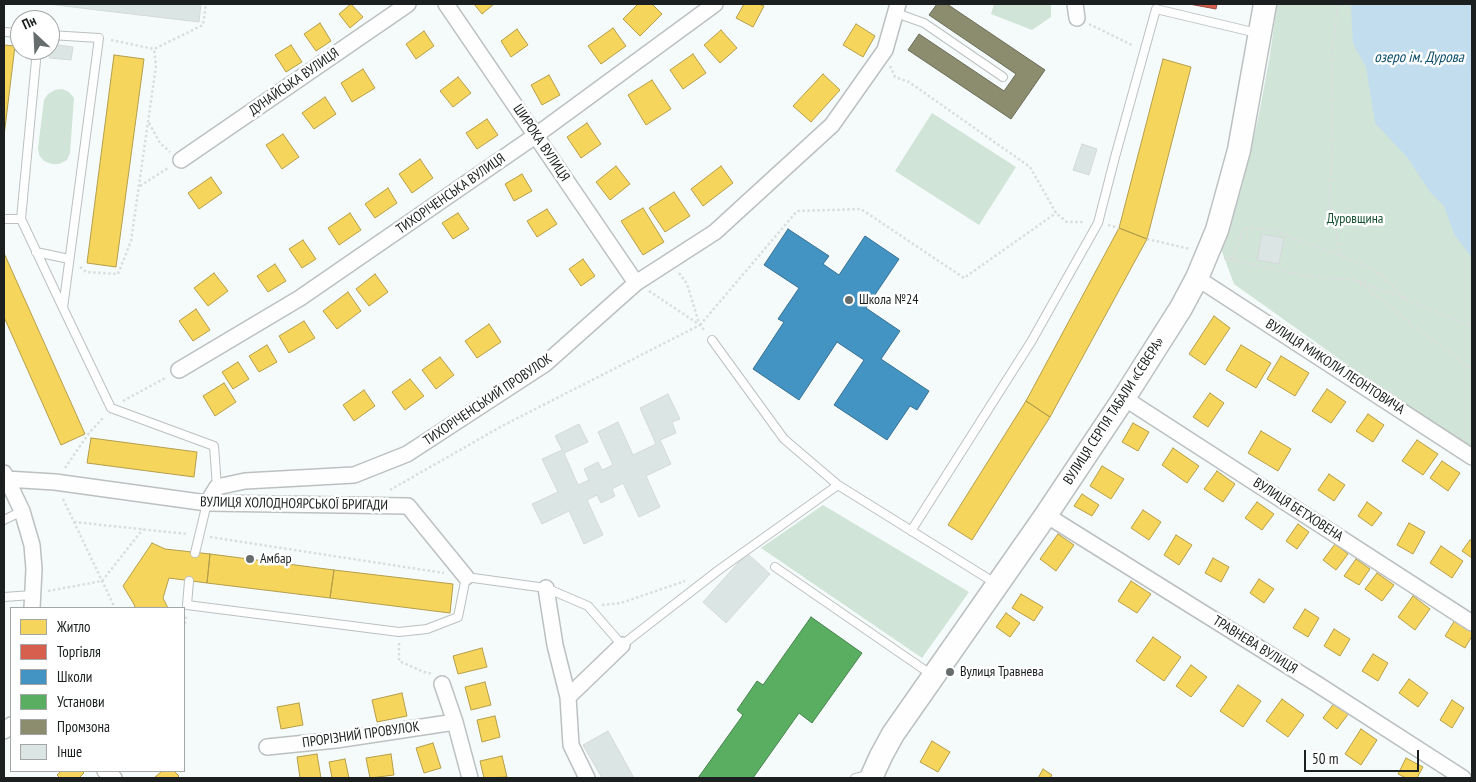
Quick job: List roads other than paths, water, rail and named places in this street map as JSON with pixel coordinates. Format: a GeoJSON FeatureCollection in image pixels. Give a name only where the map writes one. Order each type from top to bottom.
{"type":"FeatureCollection","features":[{"type":"Feature","properties":{"kind":"main road","name":"ВУЛИЦЯ СЕРГІЯ ТАБАЛИ «СЄВЄРА»"},"geometry":{"type":"LineString","coordinates":[[870,777],[894,734],[1046,515],[1124,398],[1181,308],[1197,278],[1208,253],[1226,200],[1239,150],[1265,4]]}},
{"type":"Feature","properties":{"kind":"street","name":"ДУНАЙСЬКА ВУЛИЦЯ"},"geometry":{"type":"LineString","coordinates":[[181,160],[408,4]]}},
{"type":"Feature","properties":{"kind":"street","name":"ШИРОКА ВУЛИЦЯ"},"geometry":{"type":"LineString","coordinates":[[446,4],[636,283]]}},
{"type":"Feature","properties":{"kind":"street","name":"ТИХОРІЧЕНСЬКА ВУЛИЦЯ"},"geometry":{"type":"LineString","coordinates":[[179,370],[300,298],[535,136],[715,4]]}},
{"type":"Feature","properties":{"kind":"street","name":"ТИХОРІЧЕНСЬКИЙ ПРОВУЛОК"},"geometry":{"type":"LineString","coordinates":[[217,487],[245,481],[354,475],[407,454],[545,364],[636,283],[715,232],[832,124],[885,50],[897,8]]}},
{"type":"Feature","properties":{"kind":"street","name":"ВУЛИЦЯ МИКОЛИ ЛЕОНТОВИЧА"},"geometry":{"type":"LineString","coordinates":[[1197,278],[1472,456]]}},
{"type":"Feature","properties":{"kind":"street","name":"ВУЛИЦЯ БЕТХОВЕНА"},"geometry":{"type":"LineString","coordinates":[[1124,398],[1472,623]]}},
{"type":"Feature","properties":{"kind":"street"},"geometry":{"type":"LineString","coordinates":[[5,476],[22,511],[32,545],[34,569],[32,601]]}},
{"type":"Feature","properties":{"kind":"street","name":"ВУЛИЦЯ ХОЛОДНОЯРСЬКОЇ БРИГАДИ"},"geometry":{"type":"LineString","coordinates":[[5,476],[207,504],[408,506],[466,577]]}},
{"type":"Feature","properties":{"kind":"street"},"geometry":{"type":"LineString","coordinates":[[207,504],[217,487]]}},
{"type":"Feature","properties":{"kind":"street","name":"ТРАВНЕВА ВУЛИЦЯ"},"geometry":{"type":"LineString","coordinates":[[1046,515],[1317,684],[1463,778]]}},
{"type":"Feature","properties":{"kind":"street"},"geometry":{"type":"LineString","coordinates":[[546,588],[555,645],[568,697],[571,745],[587,778]]}},
{"type":"Feature","properties":{"kind":"street"},"geometry":{"type":"LineString","coordinates":[[568,697],[622,644]]}},
{"type":"Feature","properties":{"kind":"street"},"geometry":{"type":"LineString","coordinates":[[442,684],[455,722],[470,778]]}},
{"type":"Feature","properties":{"kind":"street","name":"ПРОРІЗНИЙ ПРОВУЛОК"},"geometry":{"type":"LineString","coordinates":[[267,747],[336,740],[455,722]]}},
{"type":"Feature","properties":{"kind":"lane"},"geometry":{"type":"LineString","coordinates":[[897,8],[924,23],[1003,77]]}},
{"type":"Feature","properties":{"kind":"lane"},"geometry":{"type":"LineString","coordinates":[[912,531],[1032,342],[1098,223],[1114,157],[1156,10],[1261,34]]}},
{"type":"Feature","properties":{"kind":"lane"},"geometry":{"type":"LineString","coordinates":[[60,36],[99,38],[63,308]]}},
{"type":"Feature","properties":{"kind":"lane"},"geometry":{"type":"LineString","coordinates":[[36,60],[21,219],[111,408],[214,446],[217,487]]}},
{"type":"Feature","properties":{"kind":"lane"},"geometry":{"type":"LineString","coordinates":[[4,220],[21,219]]}},
{"type":"Feature","properties":{"kind":"lane"},"geometry":{"type":"LineString","coordinates":[[36,252],[69,259]]}},
{"type":"Feature","properties":{"kind":"lane"},"geometry":{"type":"LineString","coordinates":[[712,340],[784,439],[838,484],[998,585]]}},
{"type":"Feature","properties":{"kind":"lane"},"geometry":{"type":"LineString","coordinates":[[189,581],[186,605],[399,632],[427,629],[458,617],[466,577],[546,588],[588,606],[622,644],[720,569],[838,484]]}},
{"type":"Feature","properties":{"kind":"lane"},"geometry":{"type":"LineString","coordinates":[[195,553],[207,504]]}},
{"type":"Feature","properties":{"kind":"lane"},"geometry":{"type":"LineString","coordinates":[[4,520],[22,511]]}},
{"type":"Feature","properties":{"kind":"lane"},"geometry":{"type":"LineString","coordinates":[[774,567],[934,676]]}},
{"type":"Feature","properties":{"kind":"lane"},"geometry":{"type":"LineString","coordinates":[[4,597],[32,601]]}},
{"type":"Feature","properties":{"kind":"water","name":"озеро ім. Дурова"},"geometry":{"type":"Polygon","coordinates":[[[1353,4],[1472,4],[1472,258],[1454,234],[1444,206],[1430,192],[1407,157],[1375,123],[1366,67],[1353,44],[1351,7],[1353,4]]]}},
{"type":"Feature","properties":{"kind":"place","name":"Школа №24"},"geometry":{"type":"Point","coordinates":[849,300]}},
{"type":"Feature","properties":{"kind":"place","name":"Амбар"},"geometry":{"type":"Point","coordinates":[250,559]}},
{"type":"Feature","properties":{"kind":"place","name":"Вулиця Травнева"},"geometry":{"type":"Point","coordinates":[950,672]}},
{"type":"Feature","properties":{"kind":"park label","name":"Дуровщина"},"geometry":{"type":"Point","coordinates":[1355,219]}}]}
